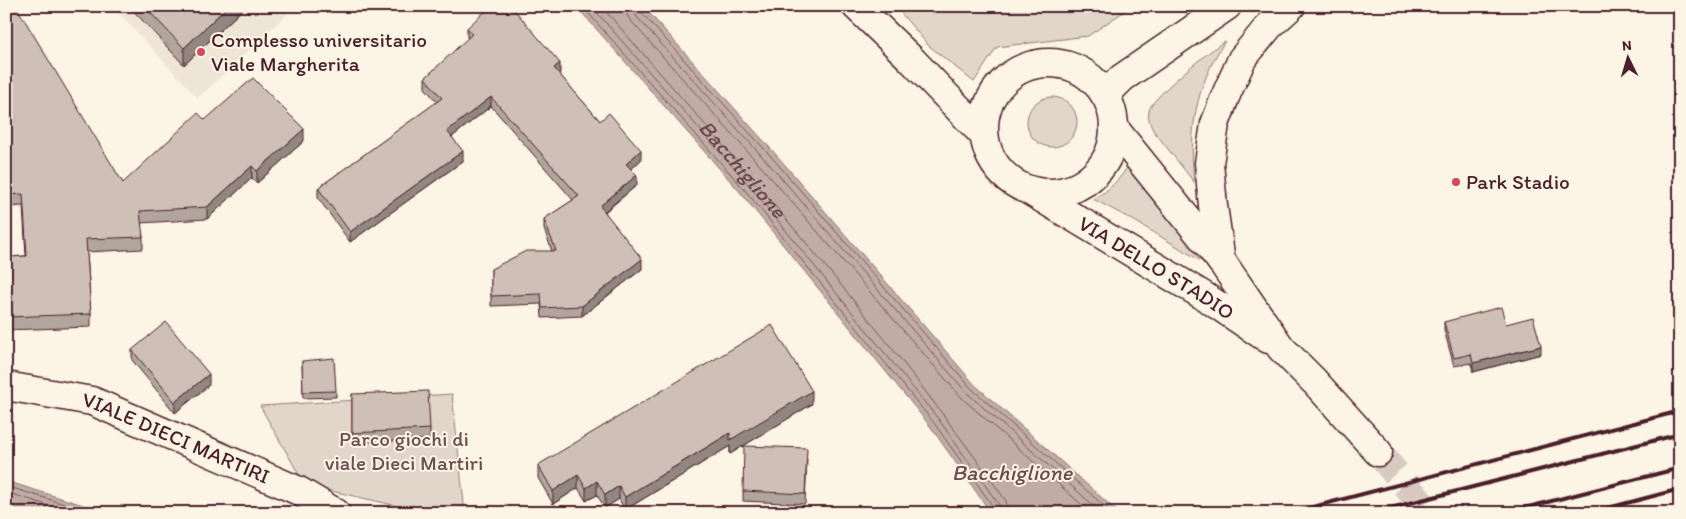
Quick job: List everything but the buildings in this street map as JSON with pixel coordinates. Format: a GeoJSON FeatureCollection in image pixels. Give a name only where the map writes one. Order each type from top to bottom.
{"type":"FeatureCollection","features":[{"type":"Feature","properties":{"kind":"main road","name":"VIA DELLO STADIO"},"geometry":{"type":"LineString","coordinates":[[856,6],[910,58],[983,134]]}},
{"type":"Feature","properties":{"kind":"main road"},"geometry":{"type":"LineString","coordinates":[[1105,95],[1122,78],[1227,6]]}},
{"type":"Feature","properties":{"kind":"main road"},"geometry":{"type":"LineString","coordinates":[[1222,262],[1213,206],[1209,163],[1216,124],[1225,97],[1242,59],[1270,24],[1291,6]]}},
{"type":"Feature","properties":{"kind":"main road","name":"VIA DELLO STADIO"},"geometry":{"type":"LineString","coordinates":[[1029,190],[1047,194],[1066,191],[1083,184],[1097,172],[1107,156],[1113,139],[1114,120],[1105,95],[1099,86],[1085,74],[1068,66],[1050,63],[1032,66],[1014,72],[1000,85],[990,100],[984,118],[983,134],[988,154],[998,170],[1012,182],[1029,190],[1204,296],[1281,348]]}},
{"type":"Feature","properties":{"kind":"main road","name":"VIA DELLO STADIO"},"geometry":{"type":"LineString","coordinates":[[1114,128],[1222,262],[1281,348],[1315,382],[1378,452]]}},
{"type":"Feature","properties":{"kind":"main road","name":"VIALE DIECI MARTIRI"},"geometry":{"type":"LineString","coordinates":[[6,386],[92,401],[299,491],[336,513]]}},
{"type":"Feature","properties":{"kind":"shaded area","name":"Complesso universitario Viale Margherita"},"geometry":{"type":"Polygon","coordinates":[[[112,6],[296,6],[198,98],[112,6]]]}},
{"type":"Feature","properties":{"kind":"green space"},"geometry":{"type":"Polygon","coordinates":[[[895,6],[1132,6],[1088,36],[997,47],[974,82],[928,45],[895,6]]]}},
{"type":"Feature","properties":{"kind":"green space"},"geometry":{"type":"Polygon","coordinates":[[[1225,41],[1207,75],[1196,109],[1193,144],[1194,182],[1153,130],[1150,124],[1149,111],[1163,92],[1197,62],[1225,41]]]}},
{"type":"Feature","properties":{"kind":"green space"},"geometry":{"type":"Polygon","coordinates":[[[1052,97],[1066,101],[1073,108],[1077,122],[1073,136],[1066,143],[1052,147],[1038,143],[1031,136],[1027,122],[1031,108],[1038,101],[1052,97]]]}},
{"type":"Feature","properties":{"kind":"green space"},"geometry":{"type":"Polygon","coordinates":[[[1129,164],[1211,267],[1133,220],[1093,199],[1114,184],[1129,164]]]}},
{"type":"Feature","properties":{"kind":"green space","name":"Parco giochi di viale Dieci Martiri"},"geometry":{"type":"Polygon","coordinates":[[[452,394],[465,513],[429,513],[305,485],[260,406],[452,394]]]}},
{"type":"Feature","properties":{"kind":"water","name":"Bacchiglione"},"geometry":{"type":"Polygon","coordinates":[[[576,6],[643,6],[779,158],[975,385],[1119,513],[991,513],[930,426],[740,192],[576,6]]]}},
{"type":"Feature","properties":{"kind":"water"},"geometry":{"type":"Polygon","coordinates":[[[6,481],[109,513],[6,513],[6,481]]]}},
{"type":"Feature","properties":{"kind":"tunnel"},"geometry":{"type":"LineString","coordinates":[[1378,452],[1429,513]]}},
{"type":"Feature","properties":{"kind":"railway"},"geometry":{"type":"LineString","coordinates":[[1290,513],[1680,411]]}},
{"type":"Feature","properties":{"kind":"railway"},"geometry":{"type":"LineString","coordinates":[[1371,513],[1680,434]]}},
{"type":"Feature","properties":{"kind":"railway"},"geometry":{"type":"LineString","coordinates":[[1505,513],[1680,468]]}},
{"type":"Feature","properties":{"kind":"railway"},"geometry":{"type":"LineString","coordinates":[[1589,513],[1680,489]]}},
{"type":"Feature","properties":{"kind":"place","name":"Complesso universitario Viale Margherita"},"geometry":{"type":"Point","coordinates":[201,52]}},
{"type":"Feature","properties":{"kind":"place","name":"Park Stadio"},"geometry":{"type":"Point","coordinates":[1456,182]}}]}
